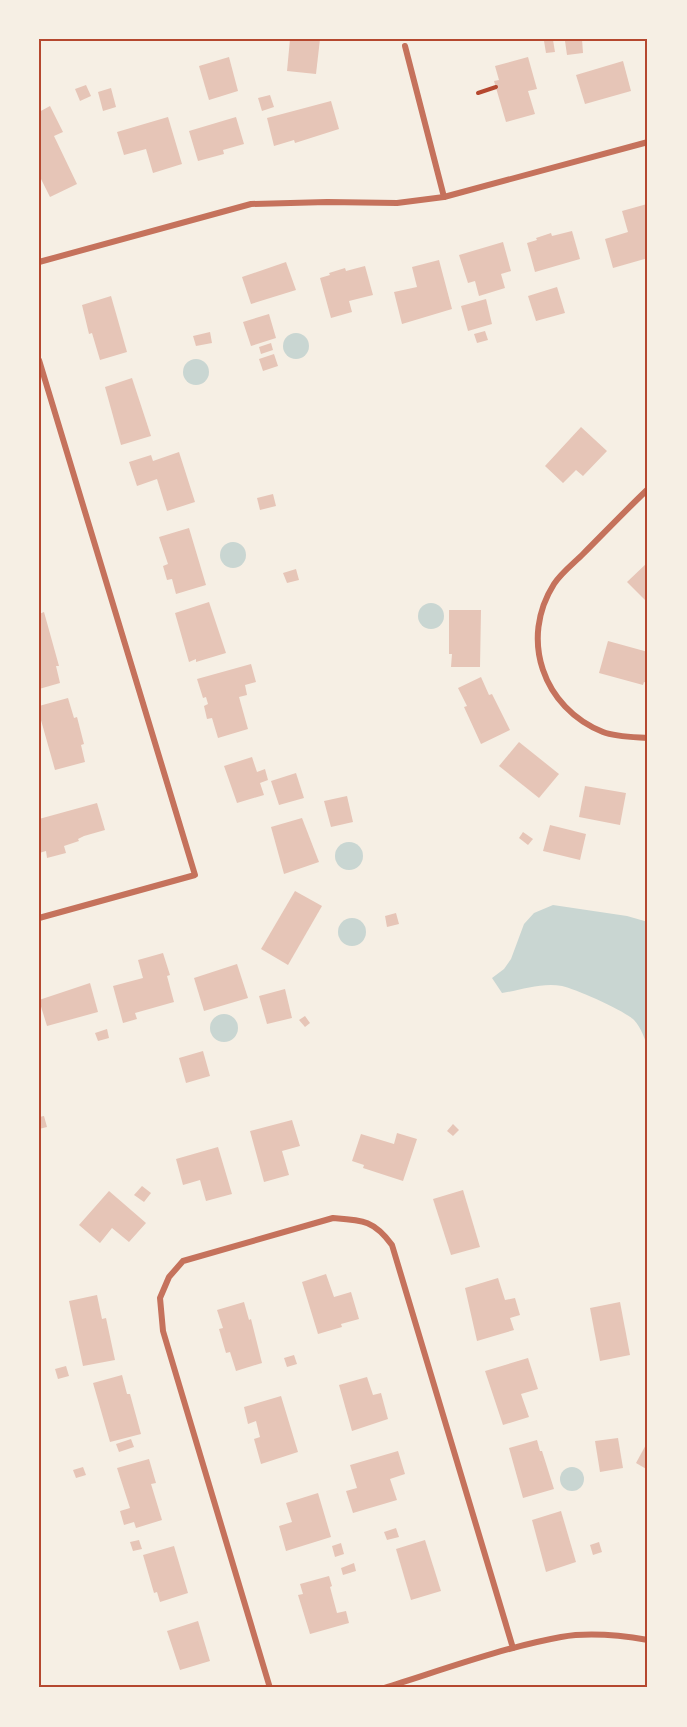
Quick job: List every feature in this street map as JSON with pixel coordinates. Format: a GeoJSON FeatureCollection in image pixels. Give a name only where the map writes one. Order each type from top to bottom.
{"type":"FeatureCollection","features":[{"type":"Feature","properties":{"kind":"street"},"geometry":{"type":"LineString","coordinates":[[405,46],[444,197]]}},
{"type":"Feature","properties":{"kind":"street"},"geometry":{"type":"LineString","coordinates":[[39,262],[251,204],[397,203],[444,197],[648,142]]}},
{"type":"Feature","properties":{"kind":"street"},"geometry":{"type":"LineString","coordinates":[[39,360],[195,875],[39,918]]}},
{"type":"Feature","properties":{"kind":"street"},"geometry":{"type":"LineString","coordinates":[[648,489],[555,583],[540,615],[537,640],[542,670],[552,692],[568,710],[586,724],[605,733],[648,738]]}},
{"type":"Feature","properties":{"kind":"street"},"geometry":{"type":"LineString","coordinates":[[270,1688],[164,1334],[160,1298],[169,1277],[183,1261],[333,1218],[358,1220],[381,1230],[392,1245],[513,1648]]}},
{"type":"Feature","properties":{"kind":"street"},"geometry":{"type":"LineString","coordinates":[[384,1688],[513,1648],[562,1637],[608,1635],[648,1640]]}},
{"type":"Feature","properties":{"kind":"path"},"geometry":{"type":"LineString","coordinates":[[478,93],[496,87]]}},
{"type":"Feature","properties":{"kind":"shaded area"},"geometry":{"type":"Polygon","coordinates":[[[296,333],[305,337],[309,346],[305,355],[296,359],[287,355],[283,346],[287,337],[296,333]]]}},
{"type":"Feature","properties":{"kind":"shaded area"},"geometry":{"type":"Polygon","coordinates":[[[196,359],[205,363],[209,372],[205,381],[196,385],[187,381],[183,372],[187,363],[196,359]]]}},
{"type":"Feature","properties":{"kind":"shaded area"},"geometry":{"type":"Polygon","coordinates":[[[233,542],[242,546],[246,555],[242,564],[233,568],[224,564],[220,555],[224,546],[233,542]]]}},
{"type":"Feature","properties":{"kind":"shaded area"},"geometry":{"type":"Polygon","coordinates":[[[431,603],[440,607],[444,616],[440,625],[431,629],[422,625],[418,616],[422,607],[431,603]]]}},
{"type":"Feature","properties":{"kind":"shaded area"},"geometry":{"type":"Polygon","coordinates":[[[349,842],[359,846],[363,856],[359,866],[349,870],[339,866],[335,856],[339,846],[349,842]]]}},
{"type":"Feature","properties":{"kind":"shaded area"},"geometry":{"type":"Polygon","coordinates":[[[553,905],[627,916],[648,922],[648,1050],[643,1034],[634,1020],[600,1001],[569,988],[555,985],[502,993],[492,978],[504,969],[511,959],[524,924],[534,913],[553,905]]]}},
{"type":"Feature","properties":{"kind":"shaded area"},"geometry":{"type":"Polygon","coordinates":[[[352,918],[362,922],[366,932],[362,942],[352,946],[342,942],[338,932],[342,922],[352,918]]]}},
{"type":"Feature","properties":{"kind":"shaded area"},"geometry":{"type":"Polygon","coordinates":[[[224,1014],[234,1018],[238,1028],[234,1038],[224,1042],[214,1038],[210,1028],[214,1018],[224,1014]]]}},
{"type":"Feature","properties":{"kind":"shaded area"},"geometry":{"type":"Polygon","coordinates":[[[572,1467],[580,1471],[584,1479],[580,1487],[572,1491],[564,1487],[560,1479],[564,1471],[572,1467]]]}},
{"type":"Feature","properties":{"kind":"building"},"geometry":{"type":"Polygon","coordinates":[[[290,39],[320,39],[316,74],[287,71],[290,39]]]}},
{"type":"Feature","properties":{"kind":"building"},"geometry":{"type":"Polygon","coordinates":[[[582,39],[583,53],[567,55],[565,41],[582,39]]]}},
{"type":"Feature","properties":{"kind":"building"},"geometry":{"type":"Polygon","coordinates":[[[553,40],[555,52],[546,53],[544,41],[553,40]]]}},
{"type":"Feature","properties":{"kind":"building"},"geometry":{"type":"Polygon","coordinates":[[[229,57],[238,91],[209,100],[199,66],[229,57]]]}},
{"type":"Feature","properties":{"kind":"building"},"geometry":{"type":"Polygon","coordinates":[[[528,57],[537,89],[528,91],[535,114],[506,122],[494,81],[499,80],[495,66],[528,57]]]}},
{"type":"Feature","properties":{"kind":"building"},"geometry":{"type":"Polygon","coordinates":[[[623,61],[631,91],[585,104],[576,75],[623,61]]]}},
{"type":"Feature","properties":{"kind":"building"},"geometry":{"type":"Polygon","coordinates":[[[86,85],[91,96],[80,101],[75,89],[86,85]]]}},
{"type":"Feature","properties":{"kind":"building"},"geometry":{"type":"Polygon","coordinates":[[[111,88],[116,107],[103,111],[98,92],[111,88]]]}},
{"type":"Feature","properties":{"kind":"building"},"geometry":{"type":"Polygon","coordinates":[[[270,95],[274,107],[262,111],[258,98],[270,95]]]}},
{"type":"Feature","properties":{"kind":"building"},"geometry":{"type":"Polygon","coordinates":[[[331,101],[339,129],[295,143],[294,140],[274,146],[267,118],[331,101]]]}},
{"type":"Feature","properties":{"kind":"building"},"geometry":{"type":"Polygon","coordinates":[[[50,106],[63,132],[54,136],[77,184],[50,197],[39,175],[39,112],[50,106]]]}},
{"type":"Feature","properties":{"kind":"building"},"geometry":{"type":"Polygon","coordinates":[[[168,117],[182,164],[153,173],[146,149],[124,155],[117,132],[168,117]]]}},
{"type":"Feature","properties":{"kind":"building"},"geometry":{"type":"Polygon","coordinates":[[[236,117],[244,144],[223,150],[224,154],[198,161],[189,131],[236,117]]]}},
{"type":"Feature","properties":{"kind":"building"},"geometry":{"type":"Polygon","coordinates":[[[647,204],[648,258],[613,268],[605,239],[628,232],[622,211],[647,204]]]}},
{"type":"Feature","properties":{"kind":"building"},"geometry":{"type":"Polygon","coordinates":[[[572,231],[580,259],[535,272],[527,243],[551,233],[552,236],[572,231]]]}},
{"type":"Feature","properties":{"kind":"building"},"geometry":{"type":"Polygon","coordinates":[[[503,242],[511,271],[501,274],[505,288],[479,296],[475,281],[468,283],[459,255],[503,242]]]}},
{"type":"Feature","properties":{"kind":"building"},"geometry":{"type":"Polygon","coordinates":[[[439,260],[452,309],[402,324],[394,292],[417,287],[412,267],[439,260]]]}},
{"type":"Feature","properties":{"kind":"building"},"geometry":{"type":"Polygon","coordinates":[[[286,262],[296,290],[251,304],[242,277],[286,262]]]}},
{"type":"Feature","properties":{"kind":"building"},"geometry":{"type":"Polygon","coordinates":[[[365,266],[373,295],[349,301],[352,312],[331,318],[320,278],[345,268],[346,271],[365,266]]]}},
{"type":"Feature","properties":{"kind":"building"},"geometry":{"type":"Polygon","coordinates":[[[557,287],[565,313],[536,321],[528,296],[557,287]]]}},
{"type":"Feature","properties":{"kind":"building"},"geometry":{"type":"Polygon","coordinates":[[[111,296],[127,352],[100,360],[92,333],[89,334],[82,305],[111,296]]]}},
{"type":"Feature","properties":{"kind":"building"},"geometry":{"type":"Polygon","coordinates":[[[486,299],[492,324],[468,331],[461,306],[486,299]]]}},
{"type":"Feature","properties":{"kind":"building"},"geometry":{"type":"Polygon","coordinates":[[[269,314],[276,338],[251,346],[243,322],[269,314]]]}},
{"type":"Feature","properties":{"kind":"building"},"geometry":{"type":"Polygon","coordinates":[[[485,331],[488,340],[477,343],[474,334],[485,331]]]}},
{"type":"Feature","properties":{"kind":"building"},"geometry":{"type":"Polygon","coordinates":[[[210,332],[212,343],[196,346],[193,336],[210,332]]]}},
{"type":"Feature","properties":{"kind":"building"},"geometry":{"type":"Polygon","coordinates":[[[271,343],[273,350],[261,354],[259,347],[271,343]]]}},
{"type":"Feature","properties":{"kind":"building"},"geometry":{"type":"Polygon","coordinates":[[[274,354],[278,366],[263,371],[259,359],[274,354]]]}},
{"type":"Feature","properties":{"kind":"building"},"geometry":{"type":"Polygon","coordinates":[[[132,378],[151,436],[121,445],[105,387],[132,378]]]}},
{"type":"Feature","properties":{"kind":"building"},"geometry":{"type":"Polygon","coordinates":[[[581,427],[607,451],[583,476],[576,470],[563,483],[545,466],[581,427]]]}},
{"type":"Feature","properties":{"kind":"building"},"geometry":{"type":"Polygon","coordinates":[[[179,452],[195,502],[167,511],[157,479],[137,486],[129,462],[151,455],[153,461],[179,452]]]}},
{"type":"Feature","properties":{"kind":"building"},"geometry":{"type":"Polygon","coordinates":[[[273,494],[276,506],[260,510],[257,498],[273,494]]]}},
{"type":"Feature","properties":{"kind":"building"},"geometry":{"type":"Polygon","coordinates":[[[189,528],[206,585],[176,594],[172,579],[167,580],[163,566],[168,564],[159,537],[189,528]]]}},
{"type":"Feature","properties":{"kind":"building"},"geometry":{"type":"Polygon","coordinates":[[[648,562],[648,603],[627,582],[648,562]]]}},
{"type":"Feature","properties":{"kind":"building"},"geometry":{"type":"Polygon","coordinates":[[[296,569],[299,580],[287,583],[283,573],[296,569]]]}},
{"type":"Feature","properties":{"kind":"building"},"geometry":{"type":"Polygon","coordinates":[[[209,602],[226,653],[189,662],[175,613],[209,602]]]}},
{"type":"Feature","properties":{"kind":"building"},"geometry":{"type":"Polygon","coordinates":[[[449,610],[481,610],[480,667],[451,667],[449,610]]]}},
{"type":"Feature","properties":{"kind":"building"},"geometry":{"type":"Polygon","coordinates":[[[44,612],[59,666],[56,666],[60,683],[39,689],[39,614],[44,612]]]}},
{"type":"Feature","properties":{"kind":"building"},"geometry":{"type":"Polygon","coordinates":[[[608,641],[648,652],[648,683],[644,682],[643,685],[599,673],[608,641]]]}},
{"type":"Feature","properties":{"kind":"building"},"geometry":{"type":"Polygon","coordinates":[[[251,664],[256,682],[245,685],[247,695],[239,697],[248,729],[218,738],[212,718],[207,719],[204,706],[208,704],[206,697],[203,698],[197,679],[251,664]]]}},
{"type":"Feature","properties":{"kind":"building"},"geometry":{"type":"Polygon","coordinates":[[[481,677],[510,730],[481,744],[458,688],[481,677]]]}},
{"type":"Feature","properties":{"kind":"building"},"geometry":{"type":"Polygon","coordinates":[[[68,698],[74,718],[77,717],[84,744],[81,745],[85,762],[55,770],[39,706],[68,698]]]}},
{"type":"Feature","properties":{"kind":"building"},"geometry":{"type":"Polygon","coordinates":[[[519,742],[559,774],[539,798],[499,766],[519,742]]]}},
{"type":"Feature","properties":{"kind":"building"},"geometry":{"type":"Polygon","coordinates":[[[252,757],[257,772],[265,769],[268,780],[260,783],[264,795],[237,803],[224,766],[252,757]]]}},
{"type":"Feature","properties":{"kind":"building"},"geometry":{"type":"Polygon","coordinates":[[[296,773],[304,798],[279,805],[271,781],[296,773]]]}},
{"type":"Feature","properties":{"kind":"building"},"geometry":{"type":"Polygon","coordinates":[[[585,786],[626,793],[620,825],[579,817],[585,786]]]}},
{"type":"Feature","properties":{"kind":"building"},"geometry":{"type":"Polygon","coordinates":[[[347,796],[353,822],[331,827],[324,801],[347,796]]]}},
{"type":"Feature","properties":{"kind":"building"},"geometry":{"type":"Polygon","coordinates":[[[97,803],[105,830],[84,836],[78,839],[79,841],[64,846],[66,853],[47,858],[46,851],[39,853],[39,819],[97,803]]]}},
{"type":"Feature","properties":{"kind":"building"},"geometry":{"type":"Polygon","coordinates":[[[302,818],[319,862],[284,874],[271,827],[302,818]]]}},
{"type":"Feature","properties":{"kind":"building"},"geometry":{"type":"Polygon","coordinates":[[[550,825],[586,834],[580,860],[543,851],[550,825]]]}},
{"type":"Feature","properties":{"kind":"building"},"geometry":{"type":"Polygon","coordinates":[[[523,832],[533,839],[528,845],[519,838],[523,832]]]}},
{"type":"Feature","properties":{"kind":"building"},"geometry":{"type":"Polygon","coordinates":[[[295,891],[322,906],[288,965],[261,949],[295,891]]]}},
{"type":"Feature","properties":{"kind":"building"},"geometry":{"type":"Polygon","coordinates":[[[396,913],[399,924],[387,927],[385,916],[396,913]]]}},
{"type":"Feature","properties":{"kind":"building"},"geometry":{"type":"Polygon","coordinates":[[[163,953],[170,975],[167,976],[174,1002],[135,1013],[137,1019],[123,1023],[113,986],[143,978],[138,960],[163,953]]]}},
{"type":"Feature","properties":{"kind":"building"},"geometry":{"type":"Polygon","coordinates":[[[237,964],[248,998],[204,1011],[194,978],[237,964]]]}},
{"type":"Feature","properties":{"kind":"building"},"geometry":{"type":"Polygon","coordinates":[[[90,983],[98,1012],[47,1026],[39,1000],[90,983]]]}},
{"type":"Feature","properties":{"kind":"building"},"geometry":{"type":"Polygon","coordinates":[[[285,989],[292,1018],[267,1024],[259,996],[285,989]]]}},
{"type":"Feature","properties":{"kind":"building"},"geometry":{"type":"Polygon","coordinates":[[[305,1016],[310,1023],[305,1027],[299,1020],[305,1016]]]}},
{"type":"Feature","properties":{"kind":"building"},"geometry":{"type":"Polygon","coordinates":[[[107,1029],[109,1038],[98,1041],[95,1033],[107,1029]]]}},
{"type":"Feature","properties":{"kind":"building"},"geometry":{"type":"Polygon","coordinates":[[[203,1051],[210,1076],[186,1083],[179,1058],[203,1051]]]}},
{"type":"Feature","properties":{"kind":"building"},"geometry":{"type":"Polygon","coordinates":[[[44,1116],[47,1127],[39,1129],[39,1117],[44,1116]]]}},
{"type":"Feature","properties":{"kind":"building"},"geometry":{"type":"Polygon","coordinates":[[[292,1120],[300,1146],[282,1151],[289,1175],[264,1182],[250,1131],[292,1120]]]}},
{"type":"Feature","properties":{"kind":"building"},"geometry":{"type":"Polygon","coordinates":[[[453,1124],[459,1130],[453,1136],[447,1131],[453,1124]]]}},
{"type":"Feature","properties":{"kind":"building"},"geometry":{"type":"Polygon","coordinates":[[[397,1133],[417,1139],[403,1181],[363,1168],[364,1165],[352,1161],[361,1134],[394,1144],[397,1133]]]}},
{"type":"Feature","properties":{"kind":"building"},"geometry":{"type":"Polygon","coordinates":[[[218,1147],[232,1194],[206,1201],[200,1180],[183,1185],[176,1159],[218,1147]]]}},
{"type":"Feature","properties":{"kind":"building"},"geometry":{"type":"Polygon","coordinates":[[[142,1186],[151,1193],[144,1202],[134,1195],[142,1186]]]}},
{"type":"Feature","properties":{"kind":"building"},"geometry":{"type":"Polygon","coordinates":[[[463,1190],[480,1247],[451,1255],[433,1199],[463,1190]]]}},
{"type":"Feature","properties":{"kind":"building"},"geometry":{"type":"Polygon","coordinates":[[[109,1191],[146,1223],[129,1242],[112,1228],[100,1243],[79,1225],[109,1191]]]}},
{"type":"Feature","properties":{"kind":"building"},"geometry":{"type":"Polygon","coordinates":[[[326,1274],[334,1297],[351,1292],[359,1319],[318,1334],[302,1282],[326,1274]]]}},
{"type":"Feature","properties":{"kind":"building"},"geometry":{"type":"Polygon","coordinates":[[[498,1278],[505,1300],[515,1298],[520,1315],[510,1318],[514,1330],[477,1341],[465,1288],[498,1278]]]}},
{"type":"Feature","properties":{"kind":"building"},"geometry":{"type":"Polygon","coordinates":[[[97,1295],[102,1319],[106,1318],[115,1360],[83,1366],[69,1301],[97,1295]]]}},
{"type":"Feature","properties":{"kind":"building"},"geometry":{"type":"Polygon","coordinates":[[[244,1302],[249,1320],[251,1319],[262,1363],[236,1371],[230,1352],[226,1353],[219,1329],[223,1328],[217,1310],[244,1302]]]}},
{"type":"Feature","properties":{"kind":"building"},"geometry":{"type":"Polygon","coordinates":[[[620,1302],[630,1355],[600,1361],[590,1308],[620,1302]]]}},
{"type":"Feature","properties":{"kind":"building"},"geometry":{"type":"Polygon","coordinates":[[[294,1355],[297,1364],[287,1367],[284,1358],[294,1355]]]}},
{"type":"Feature","properties":{"kind":"building"},"geometry":{"type":"Polygon","coordinates":[[[528,1358],[538,1389],[521,1394],[529,1417],[503,1425],[485,1371],[528,1358]]]}},
{"type":"Feature","properties":{"kind":"building"},"geometry":{"type":"Polygon","coordinates":[[[66,1366],[69,1376],[58,1379],[55,1369],[66,1366]]]}},
{"type":"Feature","properties":{"kind":"building"},"geometry":{"type":"Polygon","coordinates":[[[122,1375],[141,1434],[110,1442],[93,1383],[122,1375]]]}},
{"type":"Feature","properties":{"kind":"building"},"geometry":{"type":"Polygon","coordinates":[[[367,1377],[373,1395],[381,1393],[388,1419],[352,1431],[339,1385],[367,1377]]]}},
{"type":"Feature","properties":{"kind":"building"},"geometry":{"type":"Polygon","coordinates":[[[281,1396],[298,1452],[261,1464],[254,1439],[260,1437],[256,1421],[248,1424],[244,1407],[281,1396]]]}},
{"type":"Feature","properties":{"kind":"building"},"geometry":{"type":"Polygon","coordinates":[[[618,1438],[623,1468],[600,1472],[595,1441],[618,1438]]]}},
{"type":"Feature","properties":{"kind":"building"},"geometry":{"type":"Polygon","coordinates":[[[131,1439],[134,1447],[119,1452],[116,1444],[131,1439]]]}},
{"type":"Feature","properties":{"kind":"building"},"geometry":{"type":"Polygon","coordinates":[[[537,1440],[554,1489],[523,1498],[509,1448],[537,1440]]]}},
{"type":"Feature","properties":{"kind":"building"},"geometry":{"type":"Polygon","coordinates":[[[648,1441],[648,1470],[636,1463],[648,1441]]]}},
{"type":"Feature","properties":{"kind":"building"},"geometry":{"type":"Polygon","coordinates":[[[398,1451],[405,1474],[390,1479],[397,1500],[353,1513],[346,1491],[357,1488],[350,1465],[398,1451]]]}},
{"type":"Feature","properties":{"kind":"building"},"geometry":{"type":"Polygon","coordinates":[[[149,1459],[156,1483],[151,1484],[162,1520],[136,1528],[134,1522],[124,1525],[120,1511],[130,1508],[117,1468],[149,1459]]]}},
{"type":"Feature","properties":{"kind":"building"},"geometry":{"type":"Polygon","coordinates":[[[83,1467],[86,1475],[76,1478],[73,1470],[83,1467]]]}},
{"type":"Feature","properties":{"kind":"building"},"geometry":{"type":"Polygon","coordinates":[[[318,1493],[331,1537],[286,1551],[279,1526],[292,1522],[286,1503],[318,1493]]]}},
{"type":"Feature","properties":{"kind":"building"},"geometry":{"type":"Polygon","coordinates":[[[561,1511],[576,1562],[546,1572],[532,1520],[561,1511]]]}},
{"type":"Feature","properties":{"kind":"building"},"geometry":{"type":"Polygon","coordinates":[[[396,1528],[399,1537],[387,1540],[384,1532],[396,1528]]]}},
{"type":"Feature","properties":{"kind":"building"},"geometry":{"type":"Polygon","coordinates":[[[139,1540],[142,1549],[133,1551],[130,1542],[139,1540]]]}},
{"type":"Feature","properties":{"kind":"building"},"geometry":{"type":"Polygon","coordinates":[[[425,1540],[441,1591],[411,1600],[396,1549],[425,1540]]]}},
{"type":"Feature","properties":{"kind":"building"},"geometry":{"type":"Polygon","coordinates":[[[599,1542],[602,1552],[593,1555],[590,1545],[599,1542]]]}},
{"type":"Feature","properties":{"kind":"building"},"geometry":{"type":"Polygon","coordinates":[[[341,1543],[344,1554],[335,1557],[332,1546],[341,1543]]]}},
{"type":"Feature","properties":{"kind":"building"},"geometry":{"type":"Polygon","coordinates":[[[174,1546],[188,1593],[160,1602],[157,1592],[154,1593],[143,1555],[174,1546]]]}},
{"type":"Feature","properties":{"kind":"building"},"geometry":{"type":"Polygon","coordinates":[[[354,1563],[356,1571],[343,1575],[341,1568],[354,1563]]]}},
{"type":"Feature","properties":{"kind":"building"},"geometry":{"type":"Polygon","coordinates":[[[329,1576],[337,1613],[346,1611],[349,1623],[310,1634],[298,1595],[303,1594],[300,1584],[329,1576]]]}},
{"type":"Feature","properties":{"kind":"building"},"geometry":{"type":"Polygon","coordinates":[[[198,1621],[210,1661],[180,1670],[167,1631],[198,1621]]]}}]}
